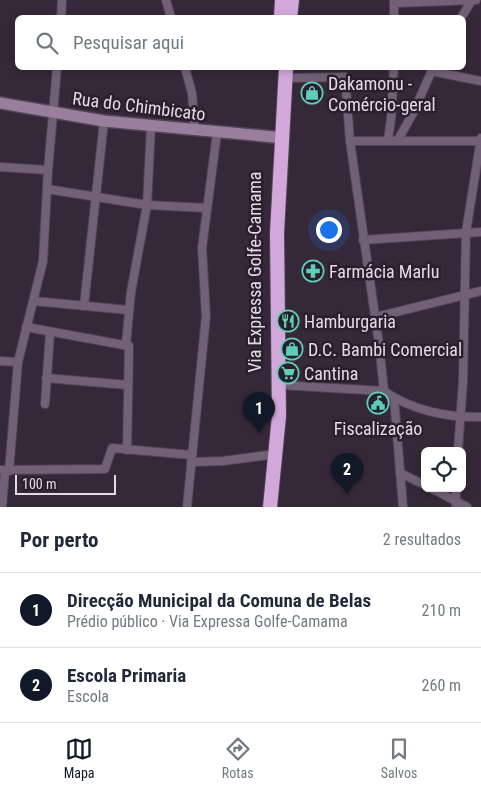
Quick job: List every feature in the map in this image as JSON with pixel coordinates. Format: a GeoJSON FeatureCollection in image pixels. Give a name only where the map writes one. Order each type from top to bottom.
{"type":"FeatureCollection","features":[{"type":"Feature","properties":{"kind":"highway"},"geometry":{"type":"LineString","coordinates":[[281,15],[282,0]]}},
{"type":"Feature","properties":{"kind":"highway"},"geometry":{"type":"LineString","coordinates":[[290,15],[292,0]]}},
{"type":"Feature","properties":{"kind":"highway","name":"Via Expressa Golfe-Camama"},"geometry":{"type":"LineString","coordinates":[[262,507],[273,386],[270,248],[274,137],[283,71]]}},
{"type":"Feature","properties":{"kind":"highway","name":"Via Expressa Golfe-Camama"},"geometry":{"type":"LineString","coordinates":[[270,507],[279,416],[280,385],[277,233],[283,71]]}},
{"type":"Feature","properties":{"kind":"street"},"geometry":{"type":"LineString","coordinates":[[61,15],[62,0]]}},
{"type":"Feature","properties":{"kind":"street"},"geometry":{"type":"LineString","coordinates":[[166,0],[170,15]]}},
{"type":"Feature","properties":{"kind":"street"},"geometry":{"type":"LineString","coordinates":[[394,15],[394,1],[474,0]]}},
{"type":"Feature","properties":{"kind":"street"},"geometry":{"type":"LineString","coordinates":[[463,15],[474,0]]}},
{"type":"Feature","properties":{"kind":"street"},"geometry":{"type":"LineString","coordinates":[[2,507],[18,362],[43,261],[48,170],[57,70]]}},
{"type":"Feature","properties":{"kind":"street"},"geometry":{"type":"LineString","coordinates":[[186,70],[192,94],[195,131]]}},
{"type":"Feature","properties":{"kind":"street"},"geometry":{"type":"LineString","coordinates":[[388,140],[392,119],[394,70]]}},
{"type":"Feature","properties":{"kind":"street"},"geometry":{"type":"LineString","coordinates":[[398,140],[413,113],[432,70]]}},
{"type":"Feature","properties":{"kind":"street"},"geometry":{"type":"LineString","coordinates":[[436,70],[481,81]]}},
{"type":"Feature","properties":{"kind":"street"},"geometry":{"type":"LineString","coordinates":[[283,71],[345,77],[350,140],[363,240],[376,316],[384,391]]}},
{"type":"Feature","properties":{"kind":"street","name":"Rua do Chimbicato"},"geometry":{"type":"LineString","coordinates":[[0,103],[104,121],[274,137]]}},
{"type":"Feature","properties":{"kind":"street"},"geometry":{"type":"LineString","coordinates":[[84,306],[104,121]]}},
{"type":"Feature","properties":{"kind":"street"},"geometry":{"type":"LineString","coordinates":[[126,344],[128,310],[147,205],[152,126]]}},
{"type":"Feature","properties":{"kind":"street"},"geometry":{"type":"LineString","coordinates":[[187,507],[206,316],[202,248],[217,133]]}},
{"type":"Feature","properties":{"kind":"street"},"geometry":{"type":"LineString","coordinates":[[350,140],[481,140],[466,232],[458,447]]}},
{"type":"Feature","properties":{"kind":"street"},"geometry":{"type":"LineString","coordinates":[[0,167],[48,170]]}},
{"type":"Feature","properties":{"kind":"street"},"geometry":{"type":"LineString","coordinates":[[47,188],[147,205],[207,208]]}},
{"type":"Feature","properties":{"kind":"street"},"geometry":{"type":"LineString","coordinates":[[363,240],[481,232]]}},
{"type":"Feature","properties":{"kind":"street"},"geometry":{"type":"LineString","coordinates":[[376,316],[481,290]]}},
{"type":"Feature","properties":{"kind":"street"},"geometry":{"type":"LineString","coordinates":[[34,301],[128,310]]}},
{"type":"Feature","properties":{"kind":"street"},"geometry":{"type":"LineString","coordinates":[[26,328],[126,344],[130,348],[127,450]]}},
{"type":"Feature","properties":{"kind":"street"},"geometry":{"type":"LineString","coordinates":[[45,404],[50,333]]}},
{"type":"Feature","properties":{"kind":"street"},"geometry":{"type":"LineString","coordinates":[[0,360],[18,362]]}},
{"type":"Feature","properties":{"kind":"street"},"geometry":{"type":"LineString","coordinates":[[46,378],[128,385]]}},
{"type":"Feature","properties":{"kind":"street"},"geometry":{"type":"LineString","coordinates":[[280,385],[384,391],[394,398],[443,414],[481,417]]}},
{"type":"Feature","properties":{"kind":"street"},"geometry":{"type":"LineString","coordinates":[[394,398],[403,507]]}},
{"type":"Feature","properties":{"kind":"street"},"geometry":{"type":"LineString","coordinates":[[5,470],[105,469],[111,448],[192,459],[223,461],[268,455]]}},
{"type":"Feature","properties":{"kind":"street"},"geometry":{"type":"LineString","coordinates":[[400,473],[421,483]]}},
{"type":"Feature","properties":{"kind":"street"},"geometry":{"type":"LineString","coordinates":[[437,492],[456,504],[467,507]]}},
{"type":"Feature","properties":{"kind":"place","name":"Dakamonu - Comércio-geral"},"geometry":{"type":"Point","coordinates":[312,93]}},
{"type":"Feature","properties":{"kind":"place","name":"Farmácia Marlu"},"geometry":{"type":"Point","coordinates":[313,271]}},
{"type":"Feature","properties":{"kind":"place","name":"Hamburgaria"},"geometry":{"type":"Point","coordinates":[288,321]}},
{"type":"Feature","properties":{"kind":"place","name":"D.C. Bambi Comercial"},"geometry":{"type":"Point","coordinates":[292,349]}},
{"type":"Feature","properties":{"kind":"place","name":"Cantina"},"geometry":{"type":"Point","coordinates":[288,373]}},
{"type":"Feature","properties":{"kind":"place","name":"Fiscalização"},"geometry":{"type":"Point","coordinates":[378,403]}},
{"type":"Feature","properties":{"kind":"place","name":"Direcção Municipal da Comuna de Belas"},"geometry":{"type":"Point","coordinates":[259,433]}},
{"type":"Feature","properties":{"kind":"place","name":"Escola Primaria"},"geometry":{"type":"Point","coordinates":[347,494]}}]}
